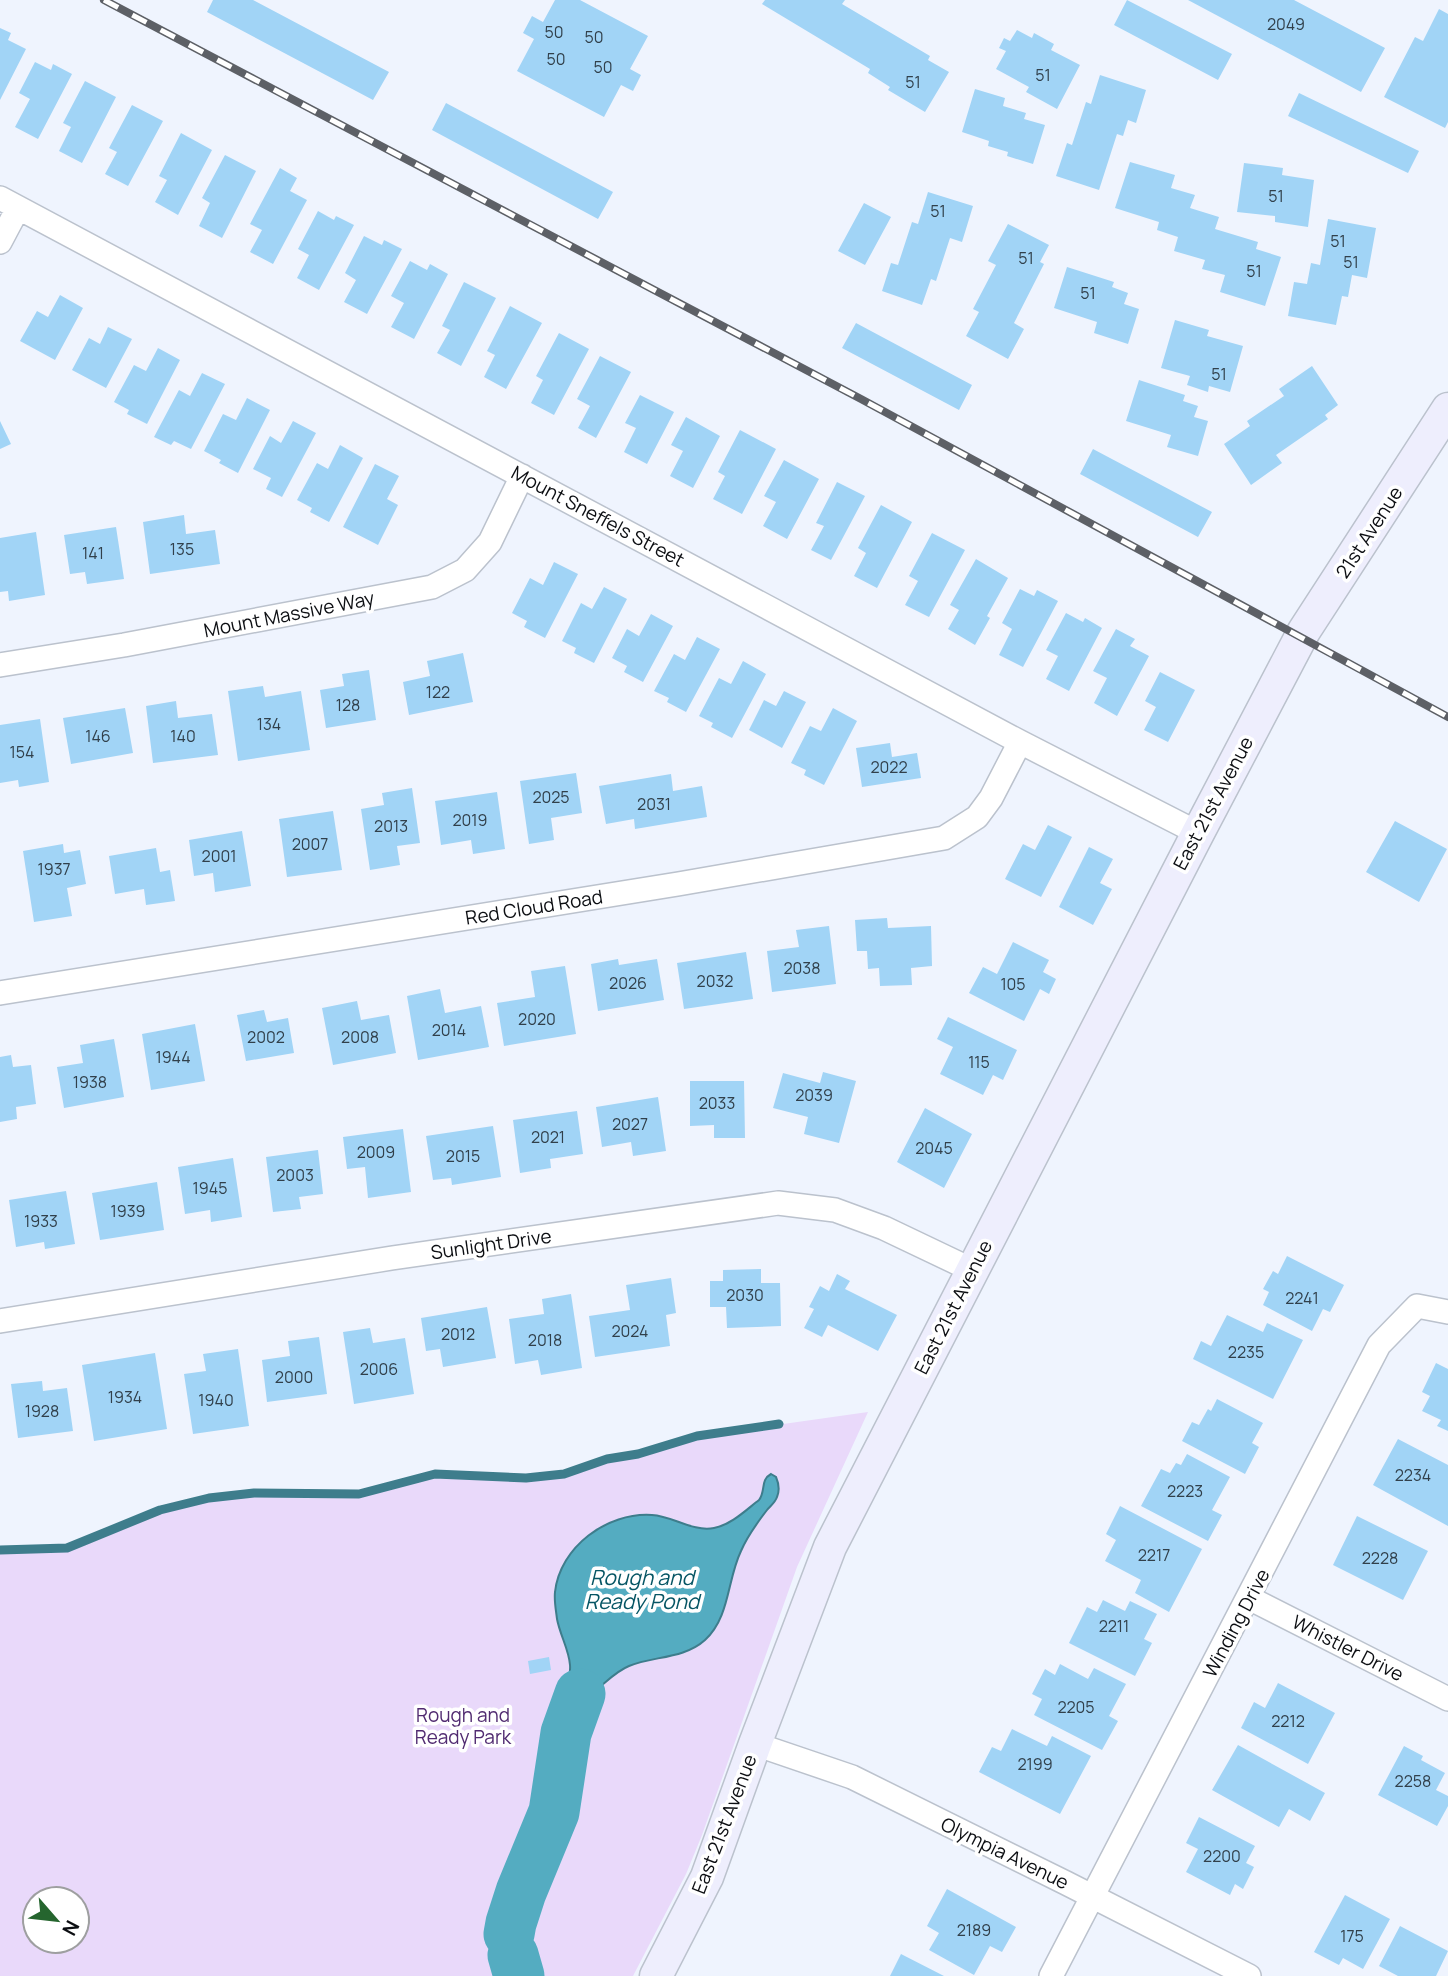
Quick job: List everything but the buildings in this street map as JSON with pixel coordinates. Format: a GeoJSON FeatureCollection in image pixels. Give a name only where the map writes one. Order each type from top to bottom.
{"type":"FeatureCollection","features":[{"type":"Feature","properties":{"kind":"street"},"geometry":{"type":"LineString","coordinates":[[0,242],[9,203]]}},
{"type":"Feature","properties":{"kind":"street","name":"Mount Sneffels Street"},"geometry":{"type":"LineString","coordinates":[[9,203],[1020,742],[1198,832]]}},
{"type":"Feature","properties":{"kind":"street","name":"21st Avenue"},"geometry":{"type":"LineString","coordinates":[[1291,656],[1304,631],[1448,408]]}},
{"type":"Feature","properties":{"kind":"street","name":"Mount Massive Way"},"geometry":{"type":"LineString","coordinates":[[0,665],[124,645],[432,587],[465,570],[489,542],[522,475]]}},
{"type":"Feature","properties":{"kind":"street","name":"East 21st Avenue"},"geometry":{"type":"LineString","coordinates":[[656,1976],[707,1877],[830,1546],[1291,656]]}},
{"type":"Feature","properties":{"kind":"street","name":"Red Cloud Road"},"geometry":{"type":"LineString","coordinates":[[0,993],[678,884],[944,838],[977,817],[991,798],[1020,742]]}},
{"type":"Feature","properties":{"kind":"street","name":"Sunlight Drive"},"geometry":{"type":"LineString","coordinates":[[0,1321],[392,1258],[778,1203],[835,1210],[884,1228],[972,1270]]}},
{"type":"Feature","properties":{"kind":"street","name":"Winding Drive"},"geometry":{"type":"LineString","coordinates":[[1051,1976],[1379,1345],[1417,1306],[1448,1312]]}},
{"type":"Feature","properties":{"kind":"street","name":"Whistler Drive"},"geometry":{"type":"LineString","coordinates":[[1249,1598],[1448,1699]]}},
{"type":"Feature","properties":{"kind":"street","name":"Olympia Avenue"},"geometry":{"type":"LineString","coordinates":[[755,1744],[852,1777],[1249,1976]]}},
{"type":"Feature","properties":{"kind":"green space","name":"Rough and Ready Park"},"geometry":{"type":"Polygon","coordinates":[[[868,1412],[797,1567],[686,1874],[633,1976],[0,1976],[0,1550],[67,1548],[160,1510],[209,1498],[254,1493],[359,1494],[435,1474],[526,1478],[564,1474],[607,1459],[638,1454],[697,1436],[868,1412]]]}},
{"type":"Feature","properties":{"kind":"water","name":"Rough and Ready Pond"},"geometry":{"type":"Polygon","coordinates":[[[771,1474],[778,1482],[777,1497],[743,1546],[724,1609],[713,1631],[705,1640],[688,1651],[629,1666],[589,1695],[572,1691],[569,1682],[569,1659],[557,1619],[555,1595],[559,1576],[576,1547],[603,1526],[635,1516],[660,1516],[706,1529],[726,1524],[759,1500],[765,1479],[771,1474]]]}},
{"type":"Feature","properties":{"kind":"waterway"},"geometry":{"type":"LineString","coordinates":[[0,1550],[67,1548],[160,1510],[209,1498],[254,1493],[359,1494],[435,1474],[526,1478],[564,1474],[607,1459],[638,1454],[697,1436],[779,1424]]}},
{"type":"Feature","properties":{"kind":"waterway"},"geometry":{"type":"LineString","coordinates":[[509,1934],[521,1892],[554,1812],[566,1733],[580,1694]]}},
{"type":"Feature","properties":{"kind":"waterway"},"geometry":{"type":"LineString","coordinates":[[513,1955],[519,1976]]}},
{"type":"Feature","properties":{"kind":"railway"},"geometry":{"type":"LineString","coordinates":[[104,0],[861,399],[1448,717]]}}]}
